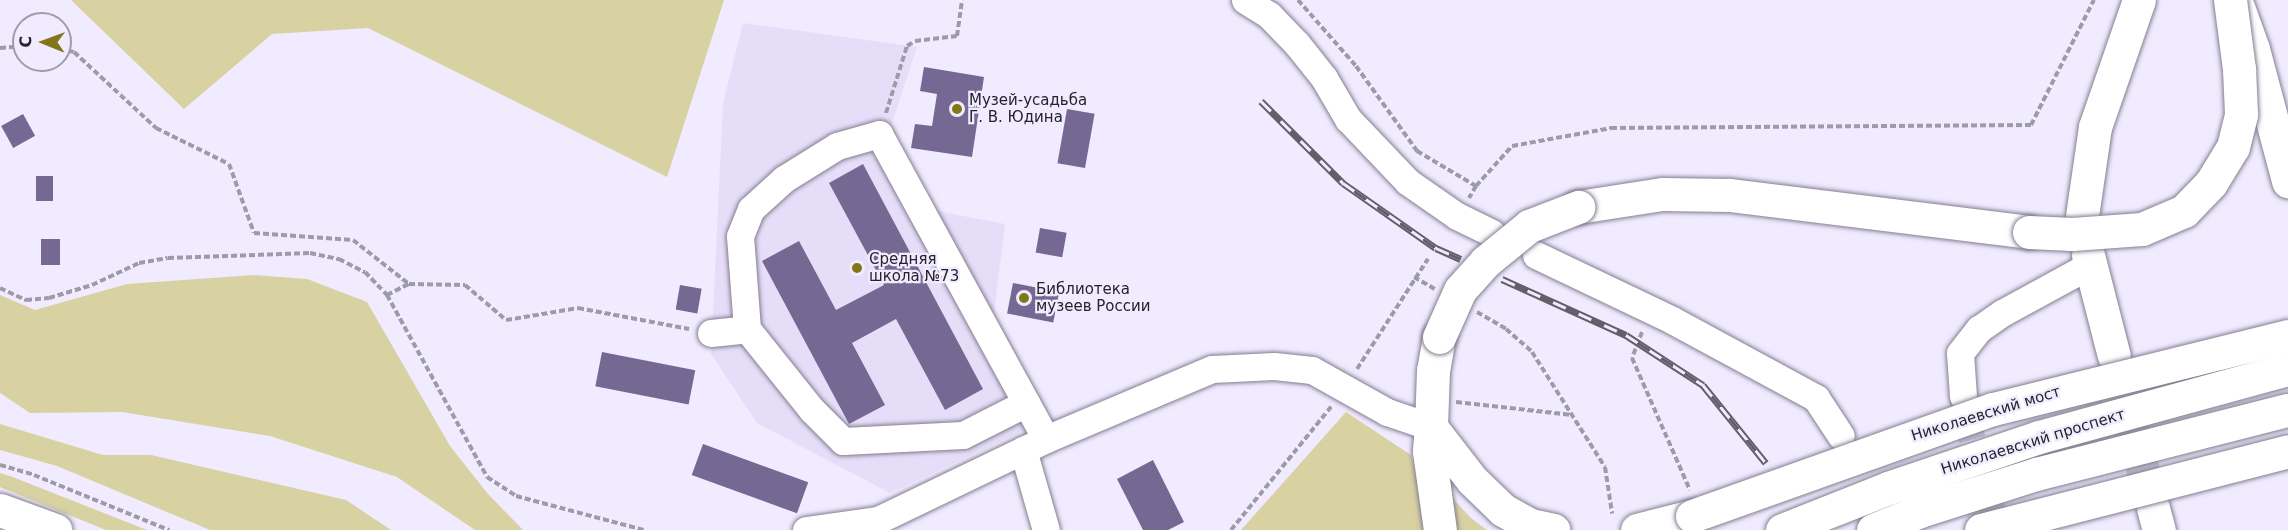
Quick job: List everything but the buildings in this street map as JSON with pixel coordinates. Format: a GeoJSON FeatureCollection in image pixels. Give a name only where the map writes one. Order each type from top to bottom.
{"type":"FeatureCollection","features":[{"type":"Feature","properties":{"kind":"main road"},"geometry":{"type":"LineString","coordinates":[[2082,216],[2095,127],[2139,0]]}},
{"type":"Feature","properties":{"kind":"main road"},"geometry":{"type":"LineString","coordinates":[[1440,530],[1429,451],[1433,370],[1439,337],[1460,290],[1485,262],[1529,226],[1578,207],[1662,194],[1729,195],[2029,232],[2072,234],[2142,230],[2184,211],[2211,183],[2232,147],[2241,114],[2239,69],[2230,0]]}},
{"type":"Feature","properties":{"kind":"main road"},"geometry":{"type":"LineString","coordinates":[[2235,0],[2253,49],[2288,181]]}},
{"type":"Feature","properties":{"kind":"main road"},"geometry":{"type":"LineString","coordinates":[[2089,260],[2114,356]]}},
{"type":"Feature","properties":{"kind":"main road","name":"Николаевский мост"},"geometry":{"type":"LineString","coordinates":[[1624,521],[1691,503],[1993,409],[2288,336]]}},
{"type":"Feature","properties":{"kind":"main road","name":"Николаевский проспект"},"geometry":{"type":"LineString","coordinates":[[1782,530],[1888,488],[2039,437],[2288,369]]}},
{"type":"Feature","properties":{"kind":"main road"},"geometry":{"type":"LineString","coordinates":[[1873,530],[1920,511],[2036,474],[2288,410]]}},
{"type":"Feature","properties":{"kind":"main road"},"geometry":{"type":"LineString","coordinates":[[1431,427],[1472,480],[1503,510],[1541,528]]}},
{"type":"Feature","properties":{"kind":"main road"},"geometry":{"type":"LineString","coordinates":[[1981,530],[2288,451]]}},
{"type":"Feature","properties":{"kind":"main road"},"geometry":{"type":"LineString","coordinates":[[0,510],[55,530]]}},
{"type":"Feature","properties":{"kind":"street"},"geometry":{"type":"LineString","coordinates":[[1245,0],[1269,15],[1297,44],[1324,78],[1348,119],[1408,182],[1457,216],[1492,233]]}},
{"type":"Feature","properties":{"kind":"street"},"geometry":{"type":"LineString","coordinates":[[1026,403],[963,435],[843,441],[812,410],[747,329],[740,236],[751,209],[784,179],[837,146],[879,134],[1026,403],[1046,530]]}},
{"type":"Feature","properties":{"kind":"street"},"geometry":{"type":"LineString","coordinates":[[1536,255],[1682,325],[1816,398],[1841,436]]}},
{"type":"Feature","properties":{"kind":"street"},"geometry":{"type":"LineString","coordinates":[[1963,396],[1960,353],[1979,329],[2089,260]]}},
{"type":"Feature","properties":{"kind":"street"},"geometry":{"type":"LineString","coordinates":[[711,333],[747,329]]}},
{"type":"Feature","properties":{"kind":"street"},"geometry":{"type":"LineString","coordinates":[[806,530],[878,520],[1034,445],[1212,369],[1263,367],[1312,370],[1343,390],[1387,412],[1431,427]]}},
{"type":"Feature","properties":{"kind":"path"},"geometry":{"type":"LineString","coordinates":[[879,134],[907,45],[915,41],[957,36],[962,0]]}},
{"type":"Feature","properties":{"kind":"path"},"geometry":{"type":"LineString","coordinates":[[1298,0],[1356,66],[1417,151],[1476,186]]}},
{"type":"Feature","properties":{"kind":"path"},"geometry":{"type":"LineString","coordinates":[[1465,204],[1476,186],[1512,146],[1611,129],[2031,126],[2094,0]]}},
{"type":"Feature","properties":{"kind":"path"},"geometry":{"type":"LineString","coordinates":[[72,52],[156,128],[229,164],[254,232],[353,240],[409,285]]}},
{"type":"Feature","properties":{"kind":"path"},"geometry":{"type":"LineString","coordinates":[[0,288],[26,300],[49,298],[92,285],[140,263],[168,258],[310,253],[339,259],[365,272],[387,295],[487,477],[516,496],[644,530]]}},
{"type":"Feature","properties":{"kind":"path"},"geometry":{"type":"LineString","coordinates":[[1354,374],[1414,277],[1428,259]]}},
{"type":"Feature","properties":{"kind":"path"},"geometry":{"type":"LineString","coordinates":[[1414,277],[1438,290]]}},
{"type":"Feature","properties":{"kind":"path"},"geometry":{"type":"LineString","coordinates":[[387,295],[409,285],[465,285],[506,320],[578,308],[711,333]]}},
{"type":"Feature","properties":{"kind":"path"},"geometry":{"type":"LineString","coordinates":[[1477,312],[1506,329],[1532,352],[1605,467],[1624,521]]}},
{"type":"Feature","properties":{"kind":"path"},"geometry":{"type":"LineString","coordinates":[[1645,326],[1632,358],[1691,503]]}},
{"type":"Feature","properties":{"kind":"path"},"geometry":{"type":"LineString","coordinates":[[1454,401],[1572,415]]}},
{"type":"Feature","properties":{"kind":"path"},"geometry":{"type":"LineString","coordinates":[[1231,530],[1332,406]]}},
{"type":"Feature","properties":{"kind":"path"},"geometry":{"type":"LineString","coordinates":[[0,465],[34,475],[169,530]]}},
{"type":"Feature","properties":{"kind":"shaded area"},"geometry":{"type":"Polygon","coordinates":[[[71,0],[724,0],[667,177],[368,28],[272,34],[184,109],[71,0]]]}},
{"type":"Feature","properties":{"kind":"shaded area","name":"Средняя школа №73"},"geometry":{"type":"Polygon","coordinates":[[[743,23],[917,47],[889,132],[932,210],[1005,224],[994,313],[1050,418],[890,493],[757,423],[711,354],[723,103],[743,23]]]}},
{"type":"Feature","properties":{"kind":"shaded area"},"geometry":{"type":"Polygon","coordinates":[[[254,275],[307,279],[367,302],[450,446],[488,494],[523,530],[475,530],[397,477],[270,436],[122,412],[30,413],[0,393],[0,295],[35,310],[127,284],[254,275]]]}},
{"type":"Feature","properties":{"kind":"shaded area"},"geometry":{"type":"Polygon","coordinates":[[[1346,412],[1411,455],[1426,530],[1241,530],[1346,412]]]}},
{"type":"Feature","properties":{"kind":"shaded area"},"geometry":{"type":"Polygon","coordinates":[[[0,424],[103,455],[151,455],[346,500],[391,530],[210,530],[57,466],[0,450],[0,424]]]}},
{"type":"Feature","properties":{"kind":"shaded area"},"geometry":{"type":"Polygon","coordinates":[[[0,473],[147,530],[106,530],[0,487],[0,473]]]}},
{"type":"Feature","properties":{"kind":"shaded area"},"geometry":{"type":"Polygon","coordinates":[[[1450,496],[1472,519],[1487,530],[1454,530],[1450,496]]]}},
{"type":"Feature","properties":{"kind":"tunnel"},"geometry":{"type":"LineString","coordinates":[[2114,356],[2153,508]]}},
{"type":"Feature","properties":{"kind":"tunnel"},"geometry":{"type":"LineString","coordinates":[[1963,398],[1965,413],[1998,530]]}},
{"type":"Feature","properties":{"kind":"railway"},"geometry":{"type":"LineString","coordinates":[[1261,101],[1343,183],[1436,248],[1461,259]]}},
{"type":"Feature","properties":{"kind":"railway"},"geometry":{"type":"LineString","coordinates":[[1502,279],[1626,335],[1703,385],[1766,463]]}},
{"type":"Feature","properties":{"kind":"place","name":"Музей-усадьба Г. В. Юдина"},"geometry":{"type":"Point","coordinates":[957,109]}},
{"type":"Feature","properties":{"kind":"place","name":"Средняя школа №73"},"geometry":{"type":"Point","coordinates":[857,268]}},
{"type":"Feature","properties":{"kind":"place","name":"Библиотека музеев России"},"geometry":{"type":"Point","coordinates":[1024,298]}}]}
